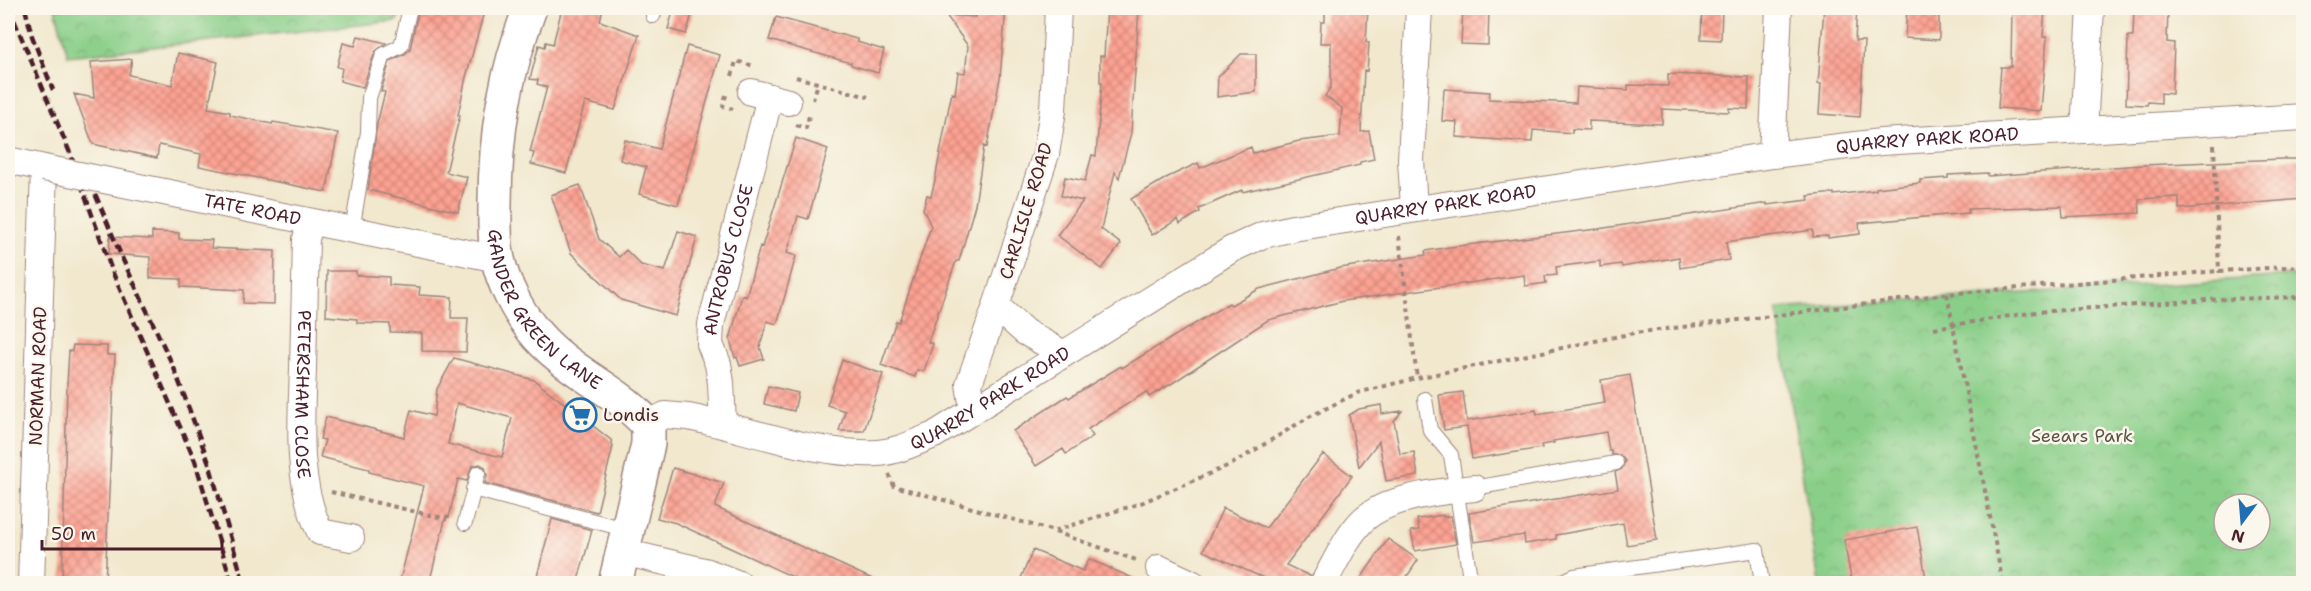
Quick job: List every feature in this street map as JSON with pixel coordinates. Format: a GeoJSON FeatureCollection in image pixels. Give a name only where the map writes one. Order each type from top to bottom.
{"type":"FeatureCollection","features":[{"type":"Feature","properties":{"kind":"street","name":"GANDER GREEN LANE"},"geometry":{"type":"LineString","coordinates":[[530,8],[515,49],[501,110],[495,166],[495,225],[498,259],[513,297],[532,330],[572,368],[623,401],[648,424]]}},
{"type":"Feature","properties":{"kind":"street","name":"CARLISLE ROAD"},"geometry":{"type":"LineString","coordinates":[[974,409],[969,384],[1046,154],[1050,133],[1058,8]]}},
{"type":"Feature","properties":{"kind":"street"},"geometry":{"type":"LineString","coordinates":[[1405,209],[1411,160],[1419,8]]}},
{"type":"Feature","properties":{"kind":"street"},"geometry":{"type":"LineString","coordinates":[[1772,155],[1779,8]]}},
{"type":"Feature","properties":{"kind":"street"},"geometry":{"type":"LineString","coordinates":[[2084,130],[2091,8]]}},
{"type":"Feature","properties":{"kind":"street","name":"ANTROBUS CLOSE"},"geometry":{"type":"LineString","coordinates":[[723,424],[718,364],[710,344],[711,324],[770,97]]}},
{"type":"Feature","properties":{"kind":"street","name":"QUARRY PARK ROAD"},"geometry":{"type":"LineString","coordinates":[[648,424],[665,415],[688,417],[842,453],[880,453],[910,446],[934,435],[1232,249],[1263,235],[1293,228],[1405,209],[1772,155],[1881,142],[2304,117]]}},
{"type":"Feature","properties":{"kind":"street","name":"TATE ROAD"},"geometry":{"type":"LineString","coordinates":[[8,160],[310,223],[498,259]]}},
{"type":"Feature","properties":{"kind":"street","name":"NORMAN ROAD"},"geometry":{"type":"LineString","coordinates":[[31,584],[44,168]]}},
{"type":"Feature","properties":{"kind":"street","name":"PETERSHAM CLOSE"},"geometry":{"type":"LineString","coordinates":[[310,223],[306,239],[301,430],[304,485],[311,512],[320,532],[351,538]]}},
{"type":"Feature","properties":{"kind":"street"},"geometry":{"type":"LineString","coordinates":[[996,306],[1025,332],[1062,353]]}},
{"type":"Feature","properties":{"kind":"street"},"geometry":{"type":"LineString","coordinates":[[615,584],[648,444],[648,424]]}},
{"type":"Feature","properties":{"kind":"street"},"geometry":{"type":"LineString","coordinates":[[1323,584],[1341,551],[1363,521],[1381,508],[1402,501],[1465,489]]}},
{"type":"Feature","properties":{"kind":"street"},"geometry":{"type":"LineString","coordinates":[[626,541],[706,578],[739,584]]}},
{"type":"Feature","properties":{"kind":"street"},"geometry":{"type":"LineString","coordinates":[[1160,568],[1193,584]]}},
{"type":"Feature","properties":{"kind":"lane"},"geometry":{"type":"LineString","coordinates":[[352,231],[368,132],[369,98],[382,55],[401,46],[410,8]]}},
{"type":"Feature","properties":{"kind":"lane"},"geometry":{"type":"LineString","coordinates":[[1425,399],[1430,430],[1451,455],[1465,489],[1471,584]]}},
{"type":"Feature","properties":{"kind":"lane"},"geometry":{"type":"LineString","coordinates":[[1465,489],[1616,463]]}},
{"type":"Feature","properties":{"kind":"lane"},"geometry":{"type":"LineString","coordinates":[[465,523],[478,473]]}},
{"type":"Feature","properties":{"kind":"lane"},"geometry":{"type":"LineString","coordinates":[[473,489],[626,541]]}},
{"type":"Feature","properties":{"kind":"lane"},"geometry":{"type":"LineString","coordinates":[[1557,584],[1574,576],[1757,550],[1762,584]]}},
{"type":"Feature","properties":{"kind":"path"},"geometry":{"type":"LineString","coordinates":[[736,61],[756,67]]}},
{"type":"Feature","properties":{"kind":"path"},"geometry":{"type":"LineString","coordinates":[[787,75],[868,97]]}},
{"type":"Feature","properties":{"kind":"path"},"geometry":{"type":"LineString","coordinates":[[2213,124],[2219,272]]}},
{"type":"Feature","properties":{"kind":"path"},"geometry":{"type":"LineString","coordinates":[[1405,209],[1417,378]]}},
{"type":"Feature","properties":{"kind":"path"},"geometry":{"type":"LineString","coordinates":[[1054,531],[1141,503],[1232,464],[1309,417],[1357,393],[1417,378],[1634,333],[1947,294],[2304,266]]}},
{"type":"Feature","properties":{"kind":"path"},"geometry":{"type":"LineString","coordinates":[[1947,294],[2003,584]]}},
{"type":"Feature","properties":{"kind":"path"},"geometry":{"type":"LineString","coordinates":[[1934,328],[2036,312],[2222,299],[2304,297]]}},
{"type":"Feature","properties":{"kind":"path"},"geometry":{"type":"LineString","coordinates":[[880,453],[894,486],[1054,531],[1160,568]]}},
{"type":"Feature","properties":{"kind":"path"},"geometry":{"type":"LineString","coordinates":[[304,485],[465,523]]}},
{"type":"Feature","properties":{"kind":"green space"},"geometry":{"type":"Polygon","coordinates":[[[55,8],[404,8],[396,21],[68,56],[55,8]]]}},
{"type":"Feature","properties":{"kind":"green space","name":"Seears Park"},"geometry":{"type":"Polygon","coordinates":[[[2303,275],[2303,583],[1819,583],[1777,309],[2303,275]]]}},
{"type":"Feature","properties":{"kind":"building"},"geometry":{"type":"Polygon","coordinates":[[[419,8],[482,8],[481,12],[484,12],[466,77],[458,115],[460,115],[446,172],[467,177],[458,212],[368,190],[377,124],[385,92],[381,91],[390,61],[410,49],[419,8]]]}},
{"type":"Feature","properties":{"kind":"building"},"geometry":{"type":"Polygon","coordinates":[[[562,8],[603,8],[600,21],[639,35],[615,110],[585,102],[566,173],[531,164],[534,153],[530,152],[547,87],[537,84],[538,80],[530,79],[539,45],[545,47],[546,42],[553,44],[562,8]]]}},
{"type":"Feature","properties":{"kind":"building"},"geometry":{"type":"Polygon","coordinates":[[[674,8],[694,8],[686,34],[668,29],[674,8]]]}},
{"type":"Feature","properties":{"kind":"building"},"geometry":{"type":"Polygon","coordinates":[[[975,8],[1006,8],[1000,78],[987,147],[984,146],[975,205],[959,261],[956,261],[928,342],[933,344],[924,371],[917,370],[915,377],[881,365],[896,321],[899,322],[931,226],[923,209],[927,195],[931,196],[958,72],[965,73],[968,46],[946,15],[975,17],[975,8]]]}},
{"type":"Feature","properties":{"kind":"building"},"geometry":{"type":"Polygon","coordinates":[[[1107,8],[1139,8],[1131,133],[1119,178],[1115,172],[1101,229],[1121,244],[1102,269],[1057,235],[1083,201],[1061,196],[1065,177],[1085,181],[1092,155],[1096,156],[1102,82],[1100,82],[1100,56],[1104,56],[1107,8]]]}},
{"type":"Feature","properties":{"kind":"building"},"geometry":{"type":"Polygon","coordinates":[[[1325,8],[1368,8],[1366,42],[1369,43],[1367,71],[1364,70],[1361,132],[1369,131],[1374,159],[1360,162],[1360,165],[1242,192],[1242,190],[1199,209],[1200,212],[1180,224],[1178,219],[1152,235],[1131,199],[1168,177],[1198,163],[1200,168],[1251,147],[1253,153],[1299,141],[1340,136],[1342,108],[1325,96],[1331,87],[1331,43],[1320,43],[1321,22],[1325,22],[1325,8]]]}},
{"type":"Feature","properties":{"kind":"building"},"geometry":{"type":"Polygon","coordinates":[[[1463,8],[1489,8],[1488,45],[1461,44],[1463,8]]]}},
{"type":"Feature","properties":{"kind":"building"},"geometry":{"type":"Polygon","coordinates":[[[1702,8],[1722,8],[1721,40],[1701,39],[1702,8]]]}},
{"type":"Feature","properties":{"kind":"building"},"geometry":{"type":"Polygon","coordinates":[[[1824,8],[1857,8],[1855,41],[1864,41],[1860,117],[1819,114],[1821,84],[1818,84],[1824,8]]]}},
{"type":"Feature","properties":{"kind":"building"},"geometry":{"type":"Polygon","coordinates":[[[2012,8],[2045,8],[2043,37],[2047,37],[2041,111],[1998,108],[2001,67],[2011,67],[2012,8]]]}},
{"type":"Feature","properties":{"kind":"building"},"geometry":{"type":"Polygon","coordinates":[[[2134,8],[2168,8],[2167,42],[2174,43],[2172,94],[2161,93],[2161,103],[2126,104],[2128,36],[2133,36],[2134,8]]]}},
{"type":"Feature","properties":{"kind":"building"},"geometry":{"type":"Polygon","coordinates":[[[1907,9],[1939,11],[1939,40],[1905,38],[1907,9]]]}},
{"type":"Feature","properties":{"kind":"building"},"geometry":{"type":"Polygon","coordinates":[[[776,17],[857,39],[857,42],[884,50],[878,73],[769,40],[776,17]]]}},
{"type":"Feature","properties":{"kind":"building"},"geometry":{"type":"Polygon","coordinates":[[[358,36],[386,43],[375,52],[363,87],[340,81],[342,68],[337,67],[343,43],[355,46],[358,36]]]}},
{"type":"Feature","properties":{"kind":"building"},"geometry":{"type":"Polygon","coordinates":[[[687,46],[720,55],[678,205],[639,194],[646,167],[620,160],[625,140],[659,149],[687,46]]]}},
{"type":"Feature","properties":{"kind":"building"},"geometry":{"type":"Polygon","coordinates":[[[178,53],[218,62],[208,108],[272,124],[273,122],[338,133],[326,192],[199,166],[201,154],[159,145],[157,158],[93,144],[74,94],[94,98],[91,62],[132,59],[129,75],[172,85],[178,53]]]}},
{"type":"Feature","properties":{"kind":"building"},"geometry":{"type":"Polygon","coordinates":[[[1241,54],[1256,54],[1256,92],[1217,97],[1218,77],[1241,54]]]}},
{"type":"Feature","properties":{"kind":"building"},"geometry":{"type":"Polygon","coordinates":[[[1668,74],[1749,77],[1748,109],[1729,108],[1729,112],[1662,109],[1662,124],[1589,121],[1589,130],[1572,129],[1572,133],[1533,130],[1532,142],[1456,137],[1457,122],[1442,121],[1444,89],[1490,92],[1489,99],[1576,103],[1577,87],[1628,90],[1628,85],[1668,86],[1668,74]]]}},
{"type":"Feature","properties":{"kind":"building"},"geometry":{"type":"Polygon","coordinates":[[[796,138],[828,149],[808,219],[798,216],[787,253],[796,256],[777,324],[767,321],[760,347],[764,359],[740,366],[737,357],[735,358],[730,339],[742,295],[746,297],[760,246],[762,247],[796,138]]]}},
{"type":"Feature","properties":{"kind":"building"},"geometry":{"type":"Polygon","coordinates":[[[2304,159],[2304,199],[2179,209],[2179,197],[2139,199],[2140,213],[2063,217],[2062,206],[1968,209],[1968,213],[1859,223],[1860,234],[1828,238],[1828,236],[1813,237],[1813,230],[1726,242],[1729,260],[1680,268],[1679,257],[1622,267],[1621,264],[1600,267],[1600,261],[1556,267],[1557,275],[1545,276],[1546,283],[1525,286],[1524,275],[1343,301],[1268,320],[1171,384],[1149,397],[1146,392],[1088,429],[1093,436],[1066,454],[1063,449],[1036,466],[1013,431],[1067,396],[1069,398],[1121,366],[1122,368],[1229,303],[1231,305],[1259,289],[1340,268],[1426,255],[1425,251],[1450,247],[1598,229],[1767,203],[1767,205],[1809,200],[1808,196],[1876,190],[1876,188],[1920,183],[1920,180],[1948,178],[1948,175],[1988,173],[1988,176],[2142,165],[2304,159]]]}},
{"type":"Feature","properties":{"kind":"building"},"geometry":{"type":"Polygon","coordinates":[[[580,185],[599,239],[619,257],[626,250],[641,265],[665,271],[678,231],[697,237],[676,316],[621,300],[571,253],[551,195],[580,185]]]}},
{"type":"Feature","properties":{"kind":"building"},"geometry":{"type":"Polygon","coordinates":[[[152,232],[179,233],[179,239],[212,240],[211,248],[275,251],[274,304],[243,303],[244,290],[181,287],[181,279],[150,278],[150,257],[109,254],[110,237],[152,239],[152,232]]]}},
{"type":"Feature","properties":{"kind":"building"},"geometry":{"type":"Polygon","coordinates":[[[327,271],[356,271],[356,275],[389,277],[389,285],[420,287],[419,295],[452,297],[451,318],[468,318],[466,352],[422,351],[422,333],[390,332],[390,324],[357,323],[357,319],[326,316],[327,271]]]}},
{"type":"Feature","properties":{"kind":"building"},"geometry":{"type":"Polygon","coordinates":[[[73,345],[107,346],[107,355],[115,355],[105,584],[62,584],[67,385],[69,351],[72,351],[73,345]]]}},
{"type":"Feature","properties":{"kind":"building"},"geometry":{"type":"Polygon","coordinates":[[[454,358],[534,380],[611,440],[613,446],[597,512],[485,483],[487,475],[485,467],[480,464],[472,466],[467,481],[458,479],[429,584],[399,584],[424,486],[320,457],[325,440],[320,439],[326,417],[404,437],[411,410],[434,416],[437,389],[454,358]],[[457,403],[448,444],[502,457],[512,418],[457,403]]]}},
{"type":"Feature","properties":{"kind":"building"},"geometry":{"type":"Polygon","coordinates":[[[842,360],[883,374],[864,431],[839,431],[845,411],[827,405],[842,360]]]}},
{"type":"Feature","properties":{"kind":"building"},"geometry":{"type":"Polygon","coordinates":[[[1630,375],[1657,540],[1627,545],[1623,523],[1556,535],[1556,539],[1525,544],[1524,535],[1474,542],[1469,513],[1618,489],[1615,472],[1622,469],[1625,461],[1620,455],[1612,455],[1609,451],[1606,432],[1553,441],[1554,443],[1541,445],[1542,448],[1472,459],[1467,427],[1444,430],[1439,395],[1463,392],[1467,421],[1536,410],[1537,414],[1605,403],[1601,380],[1630,375]]]}},
{"type":"Feature","properties":{"kind":"building"},"geometry":{"type":"Polygon","coordinates":[[[768,386],[798,393],[794,411],[764,404],[768,386]]]}},
{"type":"Feature","properties":{"kind":"building"},"geometry":{"type":"Polygon","coordinates":[[[1381,405],[1382,414],[1402,411],[1394,421],[1400,454],[1414,452],[1418,476],[1386,481],[1379,441],[1359,467],[1349,415],[1359,409],[1381,405]]]}},
{"type":"Feature","properties":{"kind":"building"},"geometry":{"type":"Polygon","coordinates":[[[1323,454],[1352,476],[1286,565],[1310,576],[1308,584],[1277,584],[1203,551],[1223,508],[1266,528],[1323,454]]]}},
{"type":"Feature","properties":{"kind":"building"},"geometry":{"type":"Polygon","coordinates":[[[673,468],[724,483],[715,507],[883,584],[808,584],[676,523],[657,518],[673,468]]]}},
{"type":"Feature","properties":{"kind":"building"},"geometry":{"type":"Polygon","coordinates":[[[1443,515],[1443,517],[1451,516],[1456,544],[1415,551],[1411,531],[1419,530],[1417,519],[1443,515]]]}},
{"type":"Feature","properties":{"kind":"building"},"geometry":{"type":"Polygon","coordinates":[[[552,519],[592,530],[577,584],[535,584],[552,519]]]}},
{"type":"Feature","properties":{"kind":"building"},"geometry":{"type":"Polygon","coordinates":[[[1917,527],[1927,584],[1852,584],[1844,540],[1917,527]]]}},
{"type":"Feature","properties":{"kind":"building"},"geometry":{"type":"Polygon","coordinates":[[[1388,539],[1418,560],[1402,584],[1357,584],[1388,539]]]}},
{"type":"Feature","properties":{"kind":"building"},"geometry":{"type":"Polygon","coordinates":[[[1033,550],[1083,571],[1089,559],[1146,584],[1034,584],[1021,578],[1033,550]]]}},
{"type":"Feature","properties":{"kind":"railway"},"geometry":{"type":"LineString","coordinates":[[9,8],[70,153],[112,271],[195,461],[232,584]]}},
{"type":"Feature","properties":{"kind":"railway"},"geometry":{"type":"LineString","coordinates":[[25,8],[32,36],[53,90]]}},
{"type":"Feature","properties":{"kind":"railway"},"geometry":{"type":"LineString","coordinates":[[85,170],[123,260],[174,368],[209,463],[244,584]]}},
{"type":"Feature","properties":{"kind":"place","name":"Londis"},"geometry":{"type":"Point","coordinates":[580,415]}}]}
